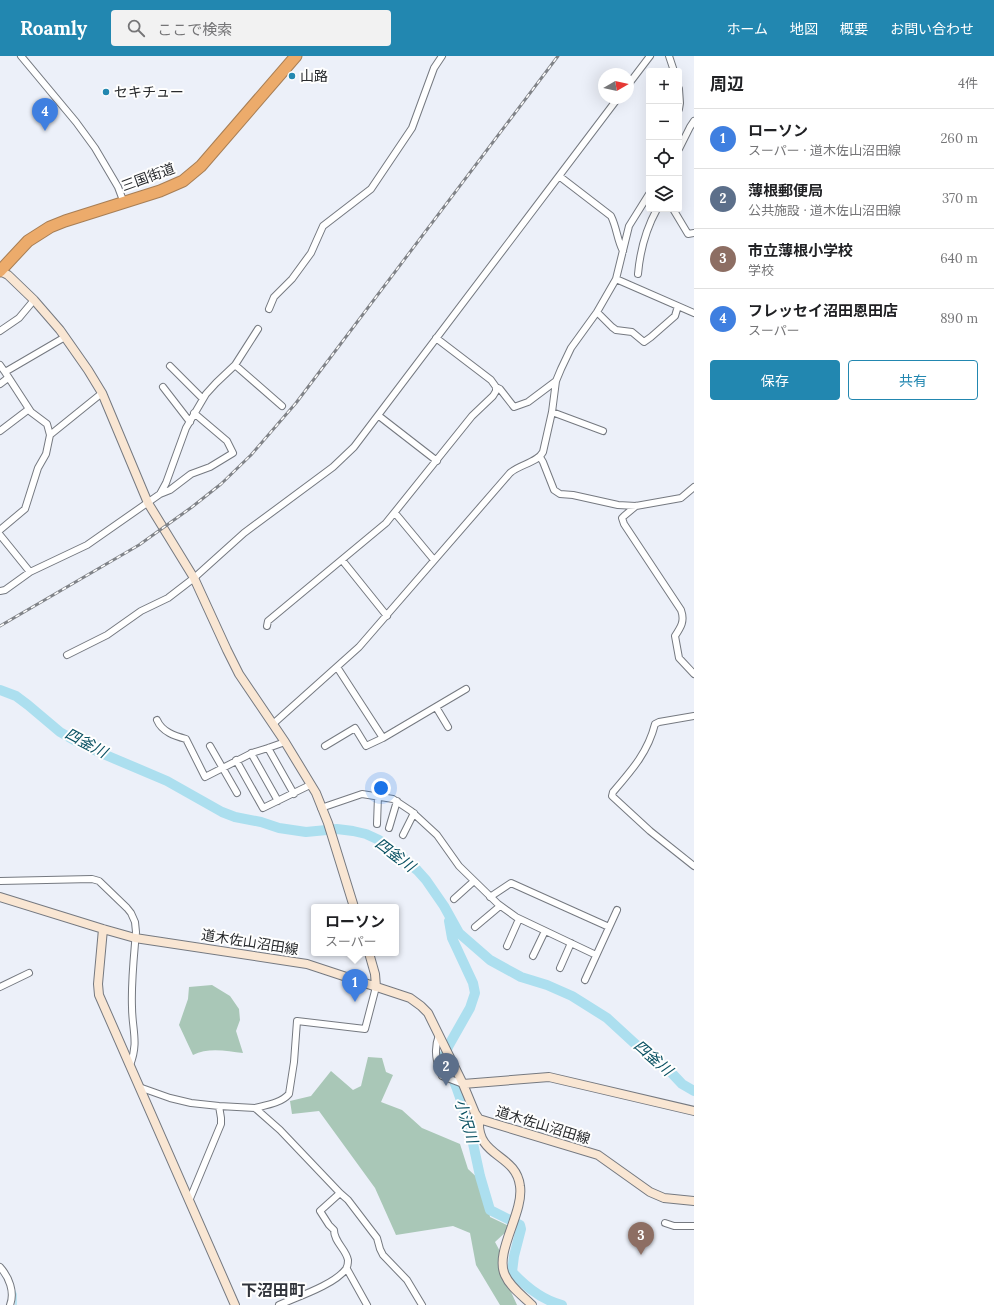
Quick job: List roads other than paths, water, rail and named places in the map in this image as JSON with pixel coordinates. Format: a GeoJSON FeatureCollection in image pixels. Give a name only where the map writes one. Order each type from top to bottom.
{"type":"FeatureCollection","features":[{"type":"Feature","properties":{"kind":"highway","name":"三国街道"},"geometry":{"type":"LineString","coordinates":[[0,271],[20,248],[42,231],[57,224],[176,186],[189,177],[208,159],[296,56]]}},
{"type":"Feature","properties":{"kind":"street"},"geometry":{"type":"LineString","coordinates":[[21,56],[76,122],[95,148],[118,187],[124,202]]}},
{"type":"Feature","properties":{"kind":"street"},"geometry":{"type":"LineString","coordinates":[[269,308],[274,297],[292,279],[311,253],[323,226],[371,190],[412,128],[434,68],[442,56]]}},
{"type":"Feature","properties":{"kind":"street"},"geometry":{"type":"LineString","coordinates":[[634,77],[650,56]]}},
{"type":"Feature","properties":{"kind":"street"},"geometry":{"type":"LineString","coordinates":[[669,56],[673,68]]}},
{"type":"Feature","properties":{"kind":"street"},"geometry":{"type":"LineString","coordinates":[[67,655],[108,635],[141,611],[168,598],[194,578],[244,533],[333,467],[354,447],[613,104]]}},
{"type":"Feature","properties":{"kind":"street"},"geometry":{"type":"LineString","coordinates":[[682,143],[694,121]]}},
{"type":"Feature","properties":{"kind":"street"},"geometry":{"type":"LineString","coordinates":[[559,176],[611,216],[616,225],[619,244],[623,251]]}},
{"type":"Feature","properties":{"kind":"street"},"geometry":{"type":"LineString","coordinates":[[273,724],[359,647],[510,473],[516,468],[540,457],[543,452],[552,412],[556,381],[571,348],[597,312],[616,279],[629,226],[646,199]]}},
{"type":"Feature","properties":{"kind":"street"},"geometry":{"type":"LineString","coordinates":[[638,274],[645,236],[651,220],[656,212]]}},
{"type":"Feature","properties":{"kind":"street"},"geometry":{"type":"LineString","coordinates":[[675,212],[688,234],[694,233]]}},
{"type":"Feature","properties":{"kind":"street"},"geometry":{"type":"LineString","coordinates":[[0,271],[8,275],[34,300],[65,338],[88,370],[102,393],[148,503],[194,578],[239,674],[285,742],[316,794],[328,823],[353,904]]}},
{"type":"Feature","properties":{"kind":"street"},"geometry":{"type":"LineString","coordinates":[[616,279],[694,313]]}},
{"type":"Feature","properties":{"kind":"street"},"geometry":{"type":"LineString","coordinates":[[0,332],[20,318],[34,300]]}},
{"type":"Feature","properties":{"kind":"street"},"geometry":{"type":"LineString","coordinates":[[597,312],[616,330],[632,332],[644,342],[675,316],[678,306]]}},
{"type":"Feature","properties":{"kind":"street"},"geometry":{"type":"LineString","coordinates":[[160,494],[166,483],[181,441],[194,413],[206,394],[235,365],[258,329]]}},
{"type":"Feature","properties":{"kind":"street"},"geometry":{"type":"LineString","coordinates":[[0,384],[6,375],[65,338]]}},
{"type":"Feature","properties":{"kind":"street"},"geometry":{"type":"LineString","coordinates":[[436,338],[494,383],[514,407],[528,402],[556,381]]}},
{"type":"Feature","properties":{"kind":"street"},"geometry":{"type":"LineString","coordinates":[[0,365],[31,412],[47,424],[50,435],[46,454],[38,468],[25,509],[0,530]]}},
{"type":"Feature","properties":{"kind":"street"},"geometry":{"type":"LineString","coordinates":[[235,365],[282,406]]}},
{"type":"Feature","properties":{"kind":"street"},"geometry":{"type":"LineString","coordinates":[[170,366],[203,399]]}},
{"type":"Feature","properties":{"kind":"street"},"geometry":{"type":"LineString","coordinates":[[163,387],[190,422]]}},
{"type":"Feature","properties":{"kind":"street"},"geometry":{"type":"LineString","coordinates":[[267,626],[268,621],[379,530],[395,513],[472,416],[493,396],[496,391],[496,387]]}},
{"type":"Feature","properties":{"kind":"street"},"geometry":{"type":"LineString","coordinates":[[50,435],[102,393]]}},
{"type":"Feature","properties":{"kind":"street"},"geometry":{"type":"LineString","coordinates":[[0,430],[29,409]]}},
{"type":"Feature","properties":{"kind":"street"},"geometry":{"type":"LineString","coordinates":[[552,412],[603,431]]}},
{"type":"Feature","properties":{"kind":"street"},"geometry":{"type":"LineString","coordinates":[[0,591],[5,590],[30,572],[87,545],[160,494],[170,490],[191,474],[210,467],[233,453],[227,441],[194,413]]}},
{"type":"Feature","properties":{"kind":"street"},"geometry":{"type":"LineString","coordinates":[[378,416],[437,460]]}},
{"type":"Feature","properties":{"kind":"street"},"geometry":{"type":"LineString","coordinates":[[540,457],[554,490],[557,493],[618,505],[636,506],[681,498],[694,487]]}},
{"type":"Feature","properties":{"kind":"street"},"geometry":{"type":"LineString","coordinates":[[636,506],[622,518],[624,524],[681,610],[683,615],[683,623],[675,636],[678,656],[694,674]]}},
{"type":"Feature","properties":{"kind":"street"},"geometry":{"type":"LineString","coordinates":[[395,513],[434,560]]}},
{"type":"Feature","properties":{"kind":"street"},"geometry":{"type":"LineString","coordinates":[[0,535],[30,572]]}},
{"type":"Feature","properties":{"kind":"street"},"geometry":{"type":"LineString","coordinates":[[342,560],[386,616]]}},
{"type":"Feature","properties":{"kind":"street"},"geometry":{"type":"LineString","coordinates":[[337,667],[383,738]]}},
{"type":"Feature","properties":{"kind":"street"},"geometry":{"type":"LineString","coordinates":[[325,746],[355,728],[366,746],[383,738],[466,689]]}},
{"type":"Feature","properties":{"kind":"street"},"geometry":{"type":"LineString","coordinates":[[436,707],[448,727]]}},
{"type":"Feature","properties":{"kind":"street"},"geometry":{"type":"LineString","coordinates":[[694,716],[655,724],[652,736],[641,758],[613,792],[612,796],[650,831],[694,866]]}},
{"type":"Feature","properties":{"kind":"street"},"geometry":{"type":"LineString","coordinates":[[157,720],[159,725],[174,736],[186,738],[205,777],[251,753],[285,742]]}},
{"type":"Feature","properties":{"kind":"street"},"geometry":{"type":"LineString","coordinates":[[210,746],[237,793]]}},
{"type":"Feature","properties":{"kind":"street"},"geometry":{"type":"LineString","coordinates":[[268,748],[294,794]]}},
{"type":"Feature","properties":{"kind":"street"},"geometry":{"type":"LineString","coordinates":[[251,753],[278,801]]}},
{"type":"Feature","properties":{"kind":"street"},"geometry":{"type":"LineString","coordinates":[[236,760],[263,808],[310,785]]}},
{"type":"Feature","properties":{"kind":"street"},"geometry":{"type":"LineString","coordinates":[[322,808],[362,794],[397,801],[414,813],[436,835],[459,866],[500,906],[519,919],[596,955]]}},
{"type":"Feature","properties":{"kind":"street"},"geometry":{"type":"LineString","coordinates":[[377,824],[378,796]]}},
{"type":"Feature","properties":{"kind":"street"},"geometry":{"type":"LineString","coordinates":[[389,828],[397,801]]}},
{"type":"Feature","properties":{"kind":"street"},"geometry":{"type":"LineString","coordinates":[[403,835],[414,813]]}},
{"type":"Feature","properties":{"kind":"street"},"geometry":{"type":"LineString","coordinates":[[0,881],[92,879],[99,881],[131,913],[135,922],[132,1007],[135,1046],[134,1055],[130,1065]]}},
{"type":"Feature","properties":{"kind":"street"},"geometry":{"type":"LineString","coordinates":[[454,899],[474,881]]}},
{"type":"Feature","properties":{"kind":"street"},"geometry":{"type":"LineString","coordinates":[[490,896],[511,883],[609,927]]}},
{"type":"Feature","properties":{"kind":"street","name":"道木佐山沼田線"},"geometry":{"type":"LineString","coordinates":[[0,897],[135,938],[307,964],[404,996],[416,1002],[428,1013],[479,1119],[598,1155],[650,1192],[664,1198],[694,1201]]}},
{"type":"Feature","properties":{"kind":"street"},"geometry":{"type":"LineString","coordinates":[[474,927],[500,906]]}},
{"type":"Feature","properties":{"kind":"street"},"geometry":{"type":"LineString","coordinates":[[585,980],[617,910]]}},
{"type":"Feature","properties":{"kind":"street"},"geometry":{"type":"LineString","coordinates":[[507,946],[519,919]]}},
{"type":"Feature","properties":{"kind":"street"},"geometry":{"type":"LineString","coordinates":[[103,929],[98,984],[99,995],[235,1305]]}},
{"type":"Feature","properties":{"kind":"street"},"geometry":{"type":"LineString","coordinates":[[533,956],[545,931]]}},
{"type":"Feature","properties":{"kind":"street"},"geometry":{"type":"LineString","coordinates":[[560,968],[571,943]]}},
{"type":"Feature","properties":{"kind":"street"},"geometry":{"type":"LineString","coordinates":[[139,1087],[182,1101],[219,1106],[256,1108],[275,1103],[286,1098],[289,1094],[294,1062],[297,1021],[365,1029],[376,987],[375,974],[370,956]]}},
{"type":"Feature","properties":{"kind":"street"},"geometry":{"type":"LineString","coordinates":[[0,987],[29,973]]}},
{"type":"Feature","properties":{"kind":"street"},"geometry":{"type":"LineString","coordinates":[[439,1035],[436,1043],[435,1054],[442,1076],[462,1083],[549,1077],[694,1110]]}},
{"type":"Feature","properties":{"kind":"street"},"geometry":{"type":"LineString","coordinates":[[189,1201],[220,1124],[221,1118],[219,1106]]}},
{"type":"Feature","properties":{"kind":"street"},"geometry":{"type":"LineString","coordinates":[[256,1108],[280,1130],[348,1200],[377,1238],[383,1255],[406,1280],[422,1305]]}},
{"type":"Feature","properties":{"kind":"street"},"geometry":{"type":"LineString","coordinates":[[479,1119],[478,1128],[485,1144],[512,1168],[519,1179],[521,1200],[504,1252],[503,1270],[505,1276],[532,1305]]}},
{"type":"Feature","properties":{"kind":"street"},"geometry":{"type":"LineString","coordinates":[[340,1193],[320,1210],[329,1225],[334,1230],[334,1236],[347,1254],[347,1269],[367,1305]]}},
{"type":"Feature","properties":{"kind":"street"},"geometry":{"type":"LineString","coordinates":[[665,1223],[674,1226],[694,1226]]}},
{"type":"Feature","properties":{"kind":"street"},"geometry":{"type":"LineString","coordinates":[[0,1267],[4,1271],[10,1284],[12,1298],[10,1305]]}},
{"type":"Feature","properties":{"kind":"street"},"geometry":{"type":"LineString","coordinates":[[279,1305],[331,1282],[347,1269]]}},
{"type":"Feature","properties":{"kind":"waterway","name":"四釜川"},"geometry":{"type":"LineString","coordinates":[[0,690],[16,696],[60,732],[74,740],[167,781],[222,812],[235,817],[261,822],[279,828],[306,832],[337,829],[366,834],[379,840],[417,870],[426,880],[444,906],[459,933],[490,960],[521,977],[547,985],[572,996],[607,1018],[644,1052],[665,1066],[682,1084],[694,1091]]}},
{"type":"Feature","properties":{"kind":"waterway","name":"小沢川"},"geometry":{"type":"LineString","coordinates":[[449,921],[452,938],[473,983],[475,993],[470,1008],[444,1056],[468,1120],[480,1176],[490,1210],[520,1225],[521,1229],[514,1256],[512,1272],[523,1283],[541,1296],[562,1305]]}},
{"type":"Feature","properties":{"kind":"waterway"},"geometry":{"type":"LineString","coordinates":[[14,1289],[16,1294],[16,1305]]}},
{"type":"Feature","properties":{"kind":"railway"},"geometry":{"type":"LineString","coordinates":[[0,626],[139,545],[221,484],[251,455],[296,403],[558,56]]}},
{"type":"Feature","properties":{"kind":"place","name":"山路"},"geometry":{"type":"Point","coordinates":[292,76]}},
{"type":"Feature","properties":{"kind":"place","name":"セキチュー"},"geometry":{"type":"Point","coordinates":[106,92]}},
{"type":"Feature","properties":{"kind":"place","name":"フレッセイ沼田恩田店"},"geometry":{"type":"Point","coordinates":[45,131]}},
{"type":"Feature","properties":{"kind":"place","name":"ローソン"},"geometry":{"type":"Point","coordinates":[355,1002]}},
{"type":"Feature","properties":{"kind":"place","name":"薄根郵便局"},"geometry":{"type":"Point","coordinates":[446,1086]}},
{"type":"Feature","properties":{"kind":"place","name":"市立薄根小学校"},"geometry":{"type":"Point","coordinates":[641,1255]}},
{"type":"Feature","properties":{"kind":"district","name":"下沼田町"},"geometry":{"type":"Point","coordinates":[273,1290]}}]}
